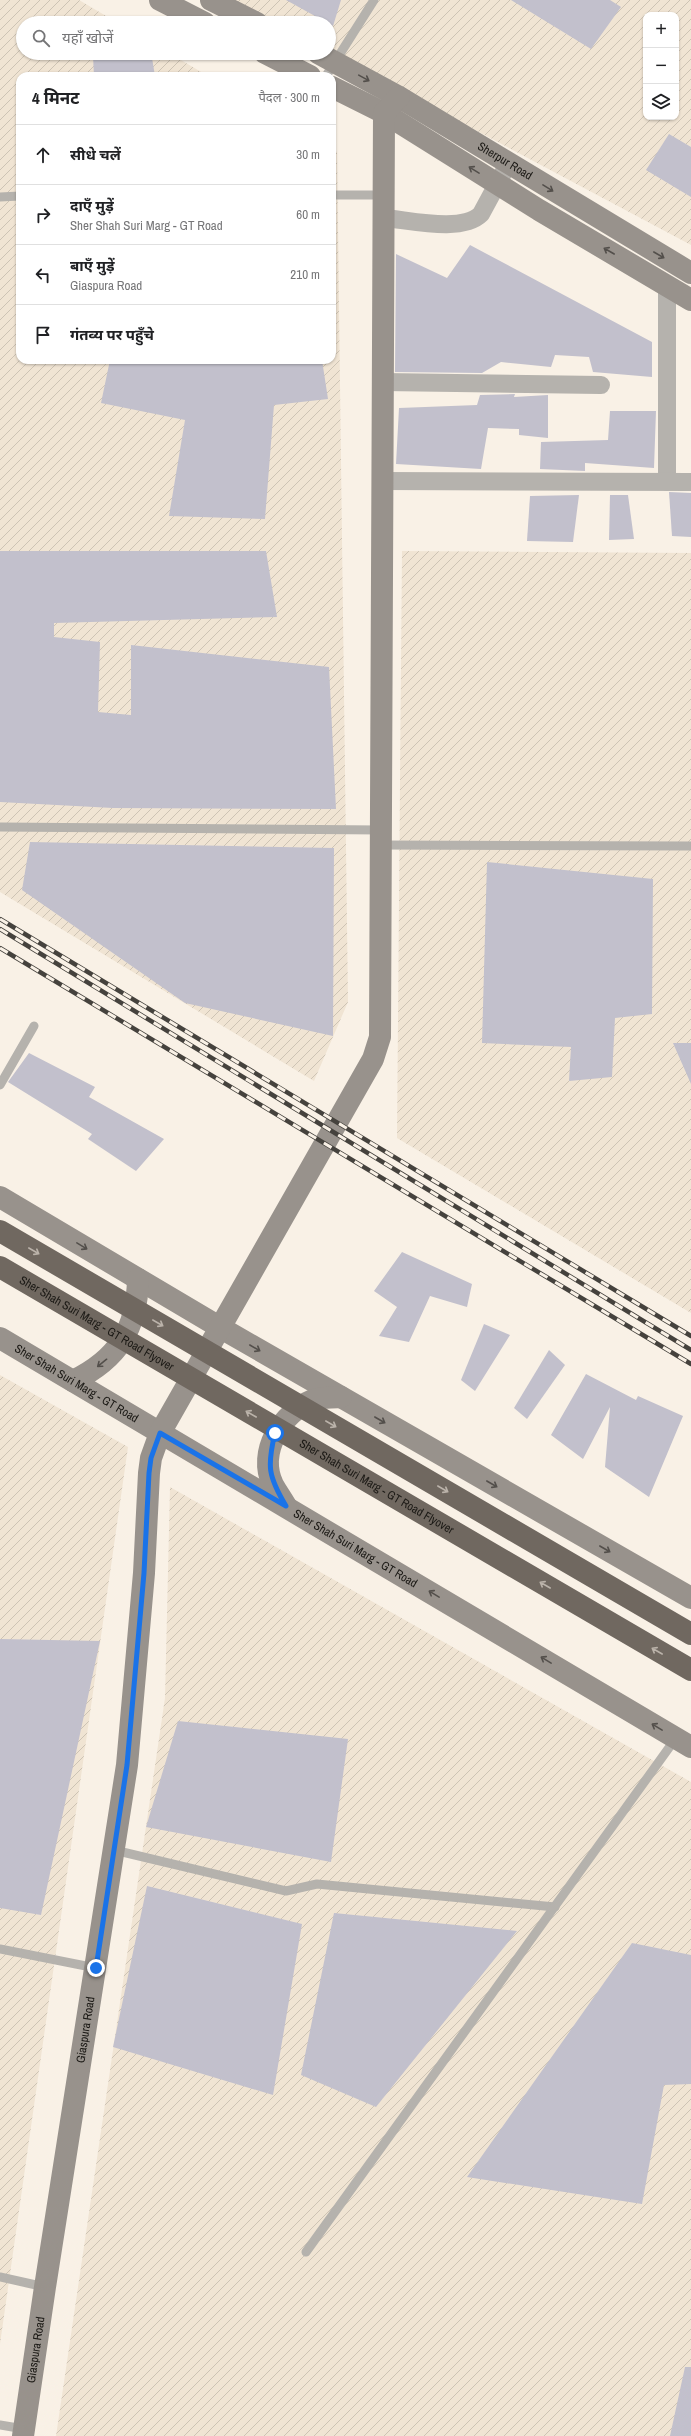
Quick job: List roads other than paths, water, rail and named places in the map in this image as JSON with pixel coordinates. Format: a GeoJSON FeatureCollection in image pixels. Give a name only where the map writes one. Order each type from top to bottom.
{"type":"FeatureCollection","features":[{"type":"Feature","properties":{"kind":"highway"},"geometry":{"type":"LineString","coordinates":[[0,1231],[691,1634]]}},
{"type":"Feature","properties":{"kind":"highway","name":"Sher Shah Suri Marg - GT Road Flyover"},"geometry":{"type":"LineString","coordinates":[[0,1267],[691,1670]]}},
{"type":"Feature","properties":{"kind":"street"},"geometry":{"type":"LineString","coordinates":[[160,0],[191,16]]}},
{"type":"Feature","properties":{"kind":"street"},"geometry":{"type":"LineString","coordinates":[[203,16],[208,0]]}},
{"type":"Feature","properties":{"kind":"street"},"geometry":{"type":"LineString","coordinates":[[211,0],[243,16]]}},
{"type":"Feature","properties":{"kind":"street"},"geometry":{"type":"LineString","coordinates":[[278,60],[302,72]]}},
{"type":"Feature","properties":{"kind":"street","name":"Sherpur Road"},"geometry":{"type":"LineString","coordinates":[[326,64],[399,97],[691,273]]}},
{"type":"Feature","properties":{"kind":"street","name":"Sherpur Road"},"geometry":{"type":"LineString","coordinates":[[336,89],[384,113],[497,184],[691,300]]}},
{"type":"Feature","properties":{"kind":"street"},"geometry":{"type":"LineString","coordinates":[[384,113],[399,97]]}},
{"type":"Feature","properties":{"kind":"street","name":"Giaspura Road"},"geometry":{"type":"LineString","coordinates":[[24,2433],[45,2287],[127,1765],[144,1573],[151,1458],[160,1433],[221,1328],[378,1048],[380,1025],[384,113]]}},
{"type":"Feature","properties":{"kind":"street"},"geometry":{"type":"LineString","coordinates":[[384,218],[465,224],[475,220],[482,214],[508,164]]}},
{"type":"Feature","properties":{"kind":"street"},"geometry":{"type":"LineString","coordinates":[[667,286],[667,482]]}},
{"type":"Feature","properties":{"kind":"street"},"geometry":{"type":"LineString","coordinates":[[383,382],[601,385]]}},
{"type":"Feature","properties":{"kind":"street"},"geometry":{"type":"LineString","coordinates":[[383,481],[691,482]]}},
{"type":"Feature","properties":{"kind":"street"},"geometry":{"type":"LineString","coordinates":[[0,1197],[221,1328],[691,1598]]}},
{"type":"Feature","properties":{"kind":"street"},"geometry":{"type":"LineString","coordinates":[[73,1381],[92,1371],[109,1358],[122,1341],[134,1314],[137,1300],[138,1279]]}},
{"type":"Feature","properties":{"kind":"street","name":"Sher Shah Suri Marg - GT Road"},"geometry":{"type":"LineString","coordinates":[[0,1338],[684,1742]]}},
{"type":"Feature","properties":{"kind":"street"},"geometry":{"type":"LineString","coordinates":[[286,1506],[272,1484],[269,1458],[275,1433],[292,1412],[297,1409],[314,1400],[341,1397]]}},
{"type":"Feature","properties":{"kind":"lane"},"geometry":{"type":"LineString","coordinates":[[336,51],[374,0]]}},
{"type":"Feature","properties":{"kind":"lane"},"geometry":{"type":"LineString","coordinates":[[336,195],[384,195]]}},
{"type":"Feature","properties":{"kind":"lane"},"geometry":{"type":"LineString","coordinates":[[0,197],[16,196]]}},
{"type":"Feature","properties":{"kind":"lane"},"geometry":{"type":"LineString","coordinates":[[0,827],[691,846]]}},
{"type":"Feature","properties":{"kind":"lane"},"geometry":{"type":"LineString","coordinates":[[0,1085],[34,1026]]}},
{"type":"Feature","properties":{"kind":"lane"},"geometry":{"type":"LineString","coordinates":[[306,2252],[555,1906],[684,1742]]}},
{"type":"Feature","properties":{"kind":"lane"},"geometry":{"type":"LineString","coordinates":[[114,1850],[286,1891],[306,1886],[325,1884],[555,1906]]}},
{"type":"Feature","properties":{"kind":"lane"},"geometry":{"type":"LineString","coordinates":[[0,1949],[96,1968]]}},
{"type":"Feature","properties":{"kind":"lane"},"geometry":{"type":"LineString","coordinates":[[0,2276],[45,2287]]}},
{"type":"Feature","properties":{"kind":"lane"},"geometry":{"type":"LineString","coordinates":[[0,2425],[24,2433]]}},
{"type":"Feature","properties":{"kind":"railway"},"geometry":{"type":"LineString","coordinates":[[0,919],[691,1336]]}},
{"type":"Feature","properties":{"kind":"railway"},"geometry":{"type":"LineString","coordinates":[[0,929],[691,1350]]}},
{"type":"Feature","properties":{"kind":"railway"},"geometry":{"type":"LineString","coordinates":[[0,948],[691,1364]]}}]}
